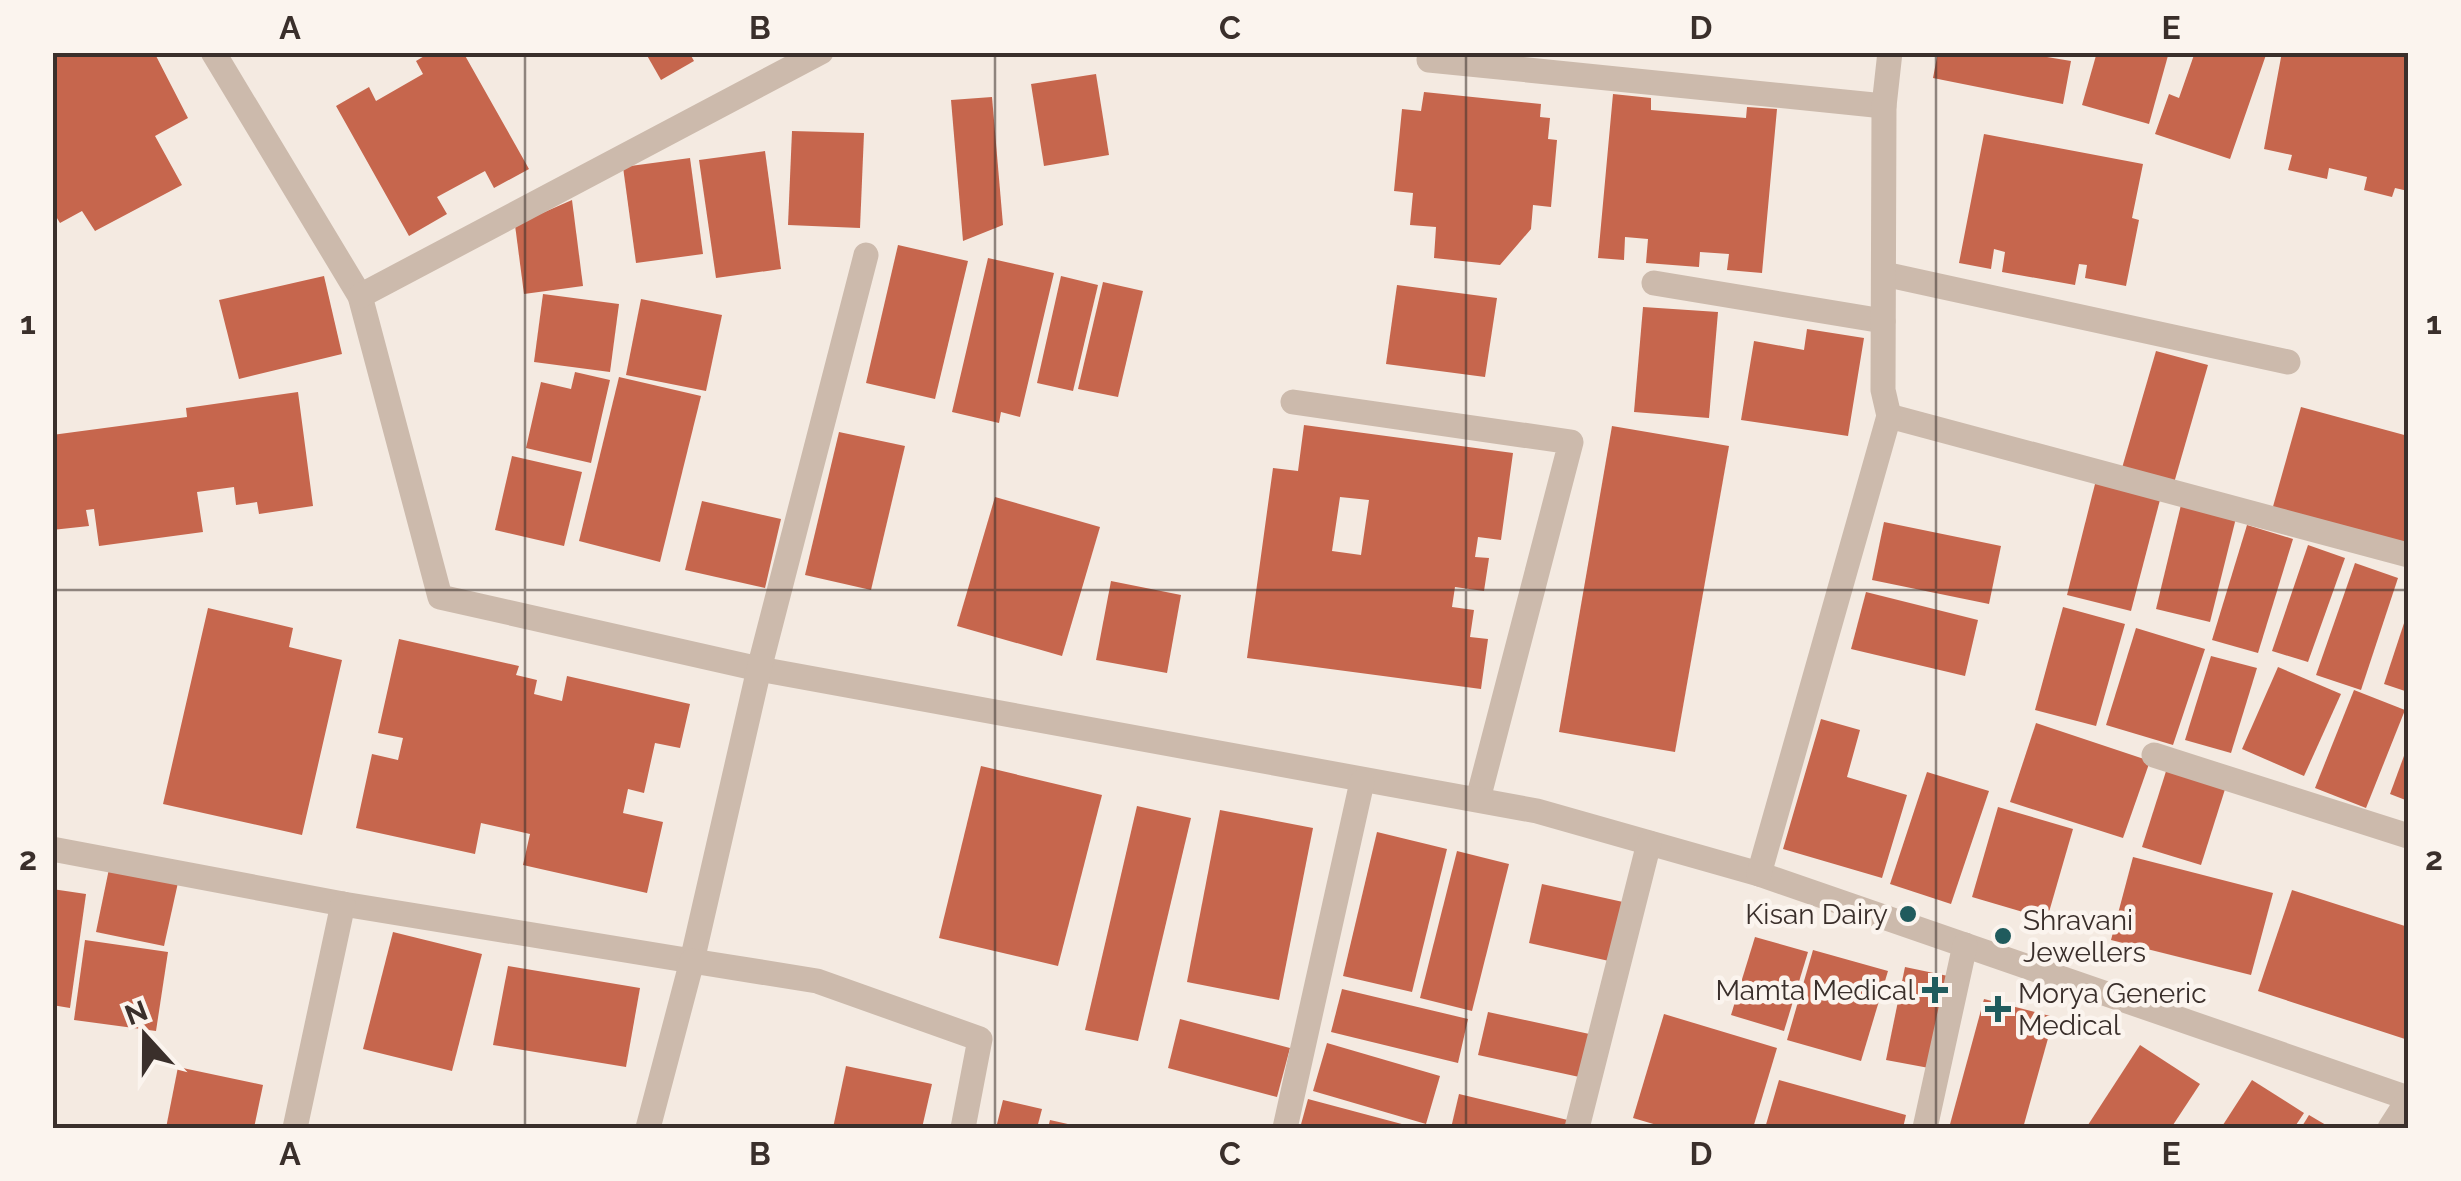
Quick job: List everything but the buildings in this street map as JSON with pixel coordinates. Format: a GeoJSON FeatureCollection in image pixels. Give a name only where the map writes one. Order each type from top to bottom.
{"type":"FeatureCollection","features":[{"type":"Feature","properties":{"kind":"street"},"geometry":{"type":"LineString","coordinates":[[213,52],[360,296],[440,597],[759,668],[1362,782],[1478,799],[1649,843],[1758,874],[2408,1099],[2390,1128]]}},
{"type":"Feature","properties":{"kind":"street"},"geometry":{"type":"LineString","coordinates":[[360,296],[821,52]]}},
{"type":"Feature","properties":{"kind":"street"},"geometry":{"type":"LineString","coordinates":[[1430,52],[1429,60],[1884,106]]}},
{"type":"Feature","properties":{"kind":"street"},"geometry":{"type":"LineString","coordinates":[[1758,874],[1889,416],[1883,390],[1883,321],[1884,106],[1890,52]]}},
{"type":"Feature","properties":{"kind":"street"},"geometry":{"type":"LineString","coordinates":[[648,1128],[692,961],[759,668],[866,255]]}},
{"type":"Feature","properties":{"kind":"street"},"geometry":{"type":"LineString","coordinates":[[1884,274],[2288,362]]}},
{"type":"Feature","properties":{"kind":"street"},"geometry":{"type":"LineString","coordinates":[[1654,283],[1883,321]]}},
{"type":"Feature","properties":{"kind":"street"},"geometry":{"type":"LineString","coordinates":[[1294,402],[1570,442],[1478,799]]}},
{"type":"Feature","properties":{"kind":"street"},"geometry":{"type":"LineString","coordinates":[[1889,416],[2408,555]]}},
{"type":"Feature","properties":{"kind":"street"},"geometry":{"type":"LineString","coordinates":[[2154,754],[2408,836]]}},
{"type":"Feature","properties":{"kind":"street"},"geometry":{"type":"LineString","coordinates":[[1285,1128],[1362,782]]}},
{"type":"Feature","properties":{"kind":"street"},"geometry":{"type":"LineString","coordinates":[[1577,1128],[1649,843]]}},
{"type":"Feature","properties":{"kind":"street"},"geometry":{"type":"LineString","coordinates":[[52,849],[342,904],[817,981],[980,1039],[964,1128]]}},
{"type":"Feature","properties":{"kind":"street"},"geometry":{"type":"LineString","coordinates":[[295,1128],[342,904]]}},
{"type":"Feature","properties":{"kind":"street"},"geometry":{"type":"LineString","coordinates":[[1925,1128],[1936,1097],[1965,945]]}},
{"type":"Feature","properties":{"kind":"place","name":"Kisan Dairy"},"geometry":{"type":"Point","coordinates":[1908,914]}},
{"type":"Feature","properties":{"kind":"place","name":"Shravani Jewellers"},"geometry":{"type":"Point","coordinates":[2003,936]}},
{"type":"Feature","properties":{"kind":"place","name":"Mamta Medical"},"geometry":{"type":"Point","coordinates":[1935,990]}},
{"type":"Feature","properties":{"kind":"place","name":"Morya Generic Medical"},"geometry":{"type":"Point","coordinates":[1998,1009]}}]}
